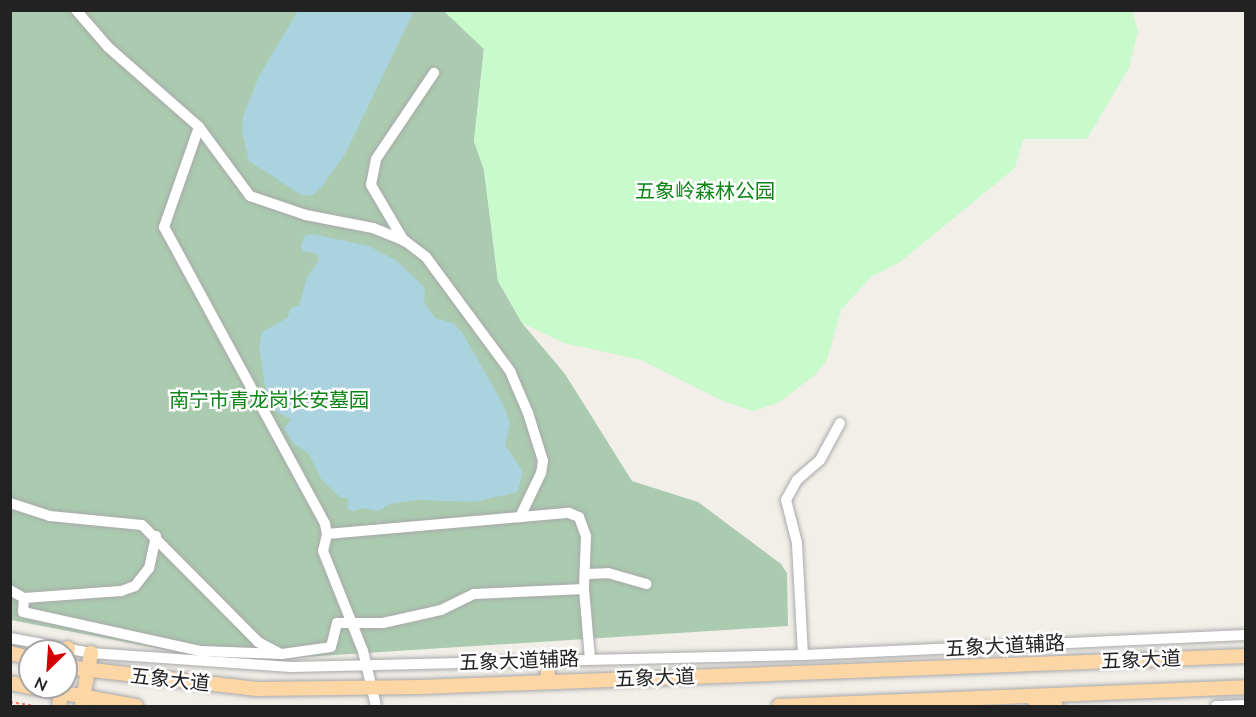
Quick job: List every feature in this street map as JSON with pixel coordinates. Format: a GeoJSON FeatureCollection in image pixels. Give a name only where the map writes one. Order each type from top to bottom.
{"type":"FeatureCollection","features":[{"type":"Feature","properties":{"kind":"main road"},"geometry":{"type":"LineString","coordinates":[[83,702],[91,653]]}},
{"type":"Feature","properties":{"kind":"main road","name":"五象大道"},"geometry":{"type":"LineString","coordinates":[[78,667],[257,689],[374,688],[1245,656]]}},
{"type":"Feature","properties":{"kind":"main road"},"geometry":{"type":"LineString","coordinates":[[547,660],[548,682]]}},
{"type":"Feature","properties":{"kind":"main road","name":"五象大道"},"geometry":{"type":"LineString","coordinates":[[779,706],[1245,687]]}},
{"type":"Feature","properties":{"kind":"main road"},"geometry":{"type":"LineString","coordinates":[[1025,696],[1056,706]]}},
{"type":"Feature","properties":{"kind":"main road","name":"五象大道"},"geometry":{"type":"LineString","coordinates":[[83,702],[136,706]]}},
{"type":"Feature","properties":{"kind":"street"},"geometry":{"type":"LineString","coordinates":[[76,10],[108,47],[199,127],[250,196],[306,215],[373,228],[405,241],[426,257],[510,371],[519,389],[543,461],[542,473],[520,517]]}},
{"type":"Feature","properties":{"kind":"street"},"geometry":{"type":"LineString","coordinates":[[405,241],[382,209],[371,185],[376,159],[434,73]]}},
{"type":"Feature","properties":{"kind":"street"},"geometry":{"type":"LineString","coordinates":[[199,127],[164,226],[327,534],[323,551],[368,666],[376,706]]}},
{"type":"Feature","properties":{"kind":"street"},"geometry":{"type":"LineString","coordinates":[[373,228],[382,209]]}},
{"type":"Feature","properties":{"kind":"street"},"geometry":{"type":"LineString","coordinates":[[803,655],[797,543],[786,500],[797,480],[820,460],[840,423]]}},
{"type":"Feature","properties":{"kind":"street"},"geometry":{"type":"LineString","coordinates":[[10,503],[50,516],[130,521],[156,536],[258,642],[282,654]]}},
{"type":"Feature","properties":{"kind":"street"},"geometry":{"type":"LineString","coordinates":[[327,534],[569,513],[579,517],[586,536],[584,588],[590,659]]}},
{"type":"Feature","properties":{"kind":"street"},"geometry":{"type":"LineString","coordinates":[[10,590],[24,598],[121,591],[135,586],[149,568],[156,536]]}},
{"type":"Feature","properties":{"kind":"street"},"geometry":{"type":"LineString","coordinates":[[585,574],[608,573],[646,584]]}},
{"type":"Feature","properties":{"kind":"street"},"geometry":{"type":"LineString","coordinates":[[24,598],[23,612],[200,651],[282,654],[331,647],[337,623],[383,623],[441,610],[474,594],[584,588]]}},
{"type":"Feature","properties":{"kind":"street","name":"五象大道辅路"},"geometry":{"type":"LineString","coordinates":[[78,650],[292,667],[803,655],[1245,635]]}},
{"type":"Feature","properties":{"kind":"street"},"geometry":{"type":"LineString","coordinates":[[83,702],[96,706]]}},
{"type":"Feature","properties":{"kind":"street"},"geometry":{"type":"LineString","coordinates":[[1216,706],[1245,705]]}},
{"type":"Feature","properties":{"kind":"path"},"geometry":{"type":"LineString","coordinates":[[10,702],[34,706]]}},
{"type":"Feature","properties":{"kind":"green space","name":"五象岭森林公园"},"geometry":{"type":"Polygon","coordinates":[[[1132,10],[1138,31],[1129,68],[1087,139],[1023,139],[1015,168],[900,262],[871,277],[841,310],[827,360],[815,375],[778,403],[753,411],[725,402],[641,360],[564,343],[522,323],[498,280],[484,170],[474,141],[484,49],[444,11],[1132,10]]]}},
{"type":"Feature","properties":{"kind":"green space","name":"南宁市青龙岗长安墓园"},"geometry":{"type":"Polygon","coordinates":[[[10,11],[444,11],[484,49],[474,141],[484,170],[498,281],[522,323],[565,374],[632,481],[698,502],[781,564],[787,573],[788,626],[256,660],[188,654],[11,620],[10,11]]]}},
{"type":"Feature","properties":{"kind":"water"},"geometry":{"type":"Polygon","coordinates":[[[298,11],[414,11],[345,154],[313,195],[303,196],[249,161],[242,131],[243,117],[259,76],[298,11]]]}},
{"type":"Feature","properties":{"kind":"water"},"geometry":{"type":"Polygon","coordinates":[[[312,234],[369,246],[397,261],[425,288],[424,302],[435,318],[453,323],[462,332],[504,406],[510,424],[505,445],[523,472],[517,492],[475,502],[417,500],[390,504],[378,511],[364,508],[353,511],[347,509],[348,499],[340,497],[321,479],[309,454],[292,442],[284,428],[291,420],[276,411],[265,385],[259,347],[262,332],[287,318],[291,308],[299,306],[307,278],[319,260],[317,254],[302,251],[301,246],[305,236],[312,234]]]}}]}
